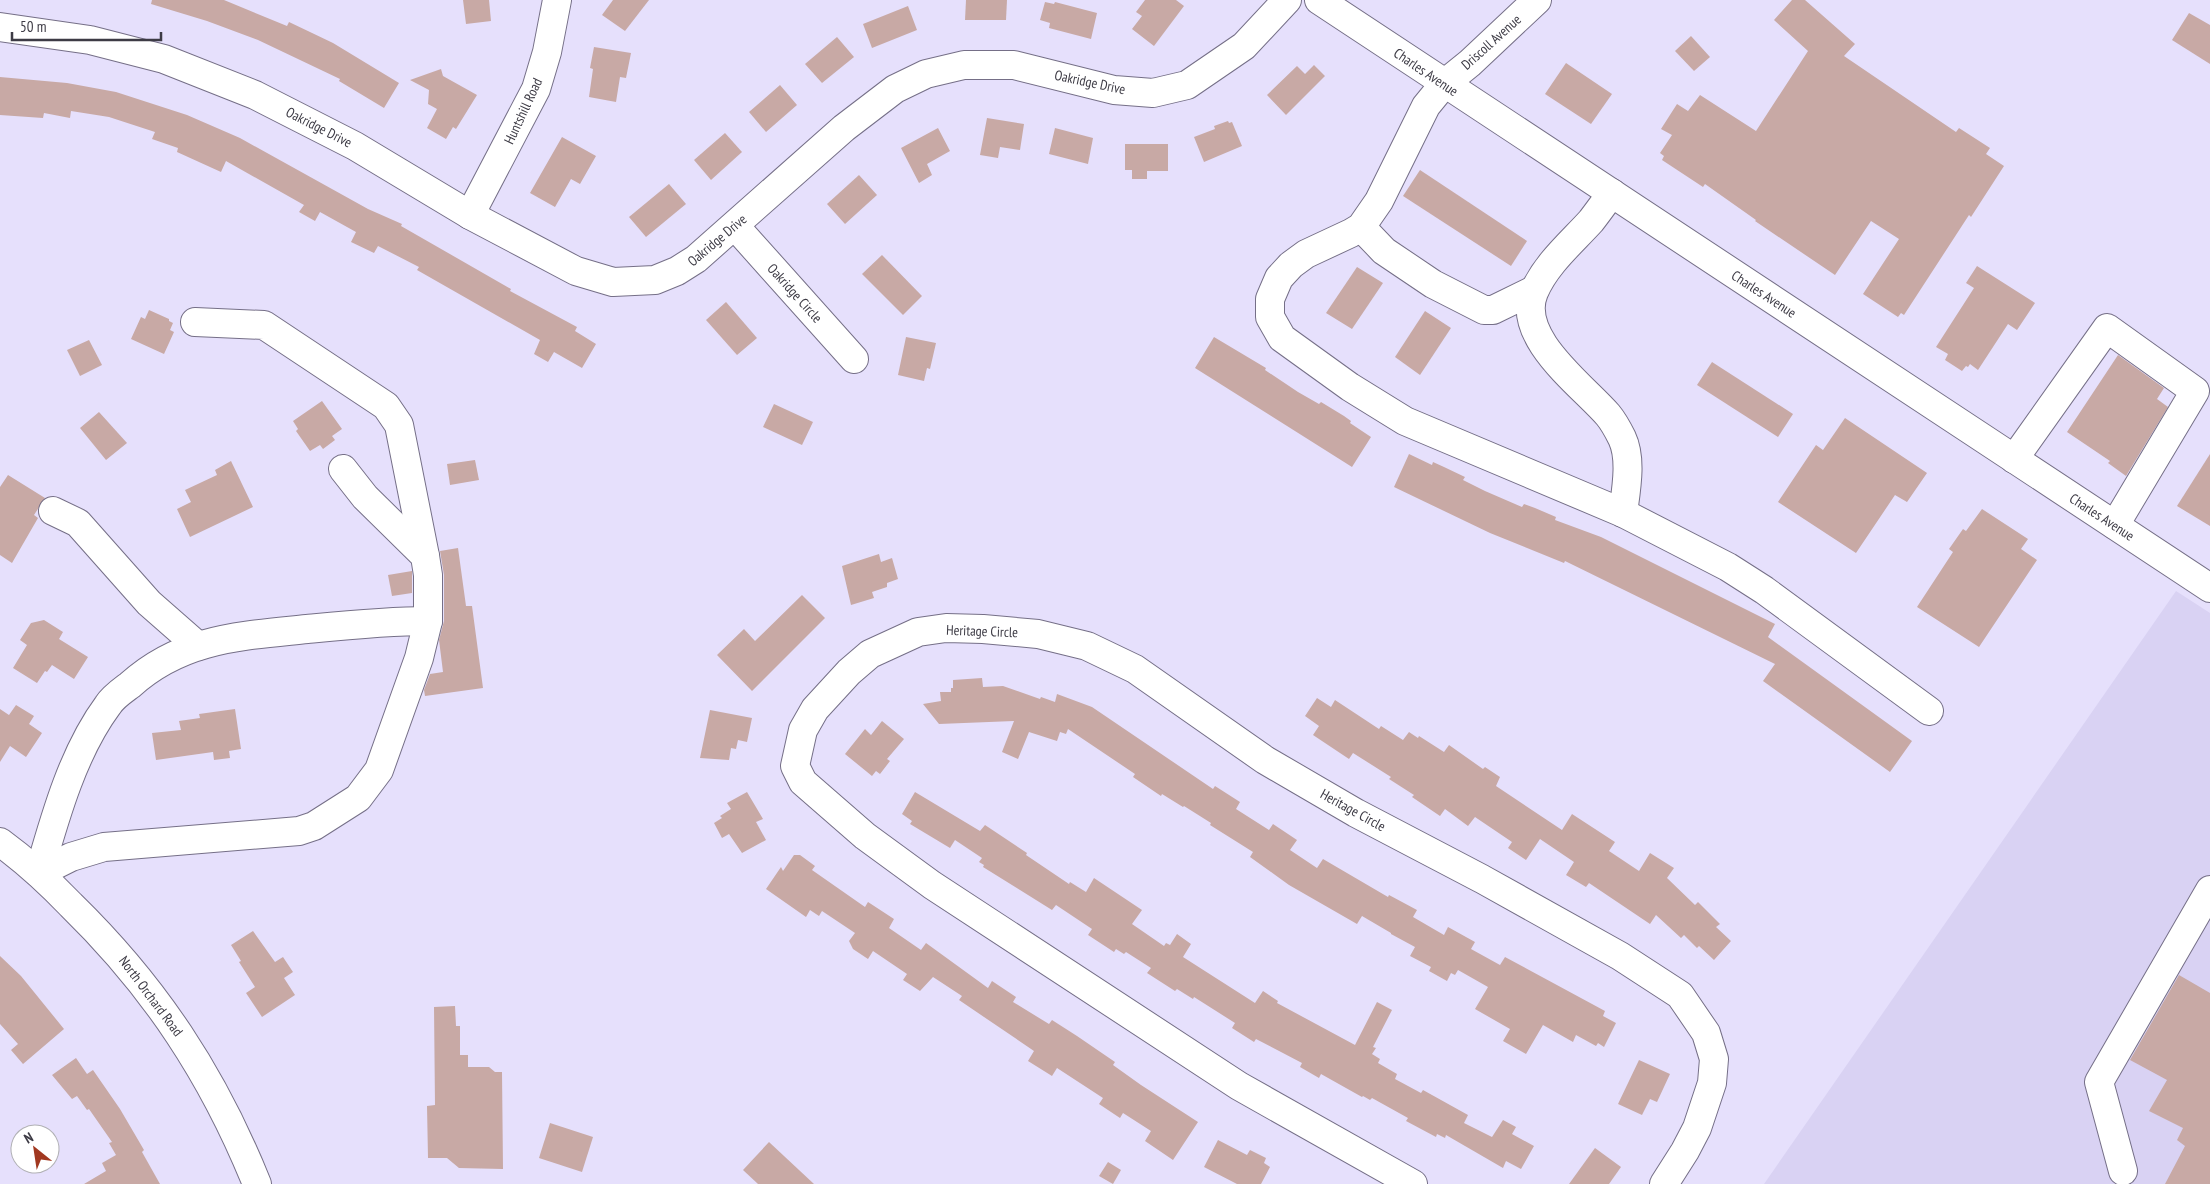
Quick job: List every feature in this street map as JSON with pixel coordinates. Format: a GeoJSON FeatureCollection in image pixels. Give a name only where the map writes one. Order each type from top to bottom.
{"type":"FeatureCollection","features":[{"type":"Feature","properties":{"kind":"street","name":"Huntshill Road"},"geometry":{"type":"LineString","coordinates":[[470,214],[536,89],[548,52],[557,0]]}},
{"type":"Feature","properties":{"kind":"street","name":"Oakridge Drive"},"geometry":{"type":"LineString","coordinates":[[0,27],[99,42],[164,60],[255,95],[356,146],[470,214],[576,271],[613,282],[656,280],[677,271],[696,259],[844,128],[895,89],[926,74],[964,65],[1014,65],[1114,90],[1153,93],[1188,85],[1220,63],[1244,46],[1287,0]]}},
{"type":"Feature","properties":{"kind":"street","name":"Charles Avenue"},"geometry":{"type":"LineString","coordinates":[[1319,0],[2210,588]]}},
{"type":"Feature","properties":{"kind":"street","name":"Driscoll Avenue"},"geometry":{"type":"LineString","coordinates":[[1361,227],[1379,201],[1426,106],[1444,84],[1470,63],[1537,0]]}},
{"type":"Feature","properties":{"kind":"street"},"geometry":{"type":"LineString","coordinates":[[1612,193],[1592,219],[1548,267],[1534,290],[1529,306],[1532,321],[1547,350],[1561,369],[1609,416],[1622,438],[1626,450],[1626,488],[1623,513]]}},
{"type":"Feature","properties":{"kind":"street","name":"Oakridge Circle"},"geometry":{"type":"LineString","coordinates":[[735,226],[854,359]]}},
{"type":"Feature","properties":{"kind":"street"},"geometry":{"type":"LineString","coordinates":[[1534,290],[1493,310],[1484,310],[1434,284],[1384,251],[1361,227],[1306,254],[1291,265],[1279,278],[1270,299],[1270,317],[1282,338],[1350,387],[1405,421],[1623,513],[1728,567],[1929,711]]}},
{"type":"Feature","properties":{"kind":"street"},"geometry":{"type":"LineString","coordinates":[[39,873],[71,856],[104,847],[299,831],[314,826],[358,798],[378,770],[419,658],[428,621],[428,575],[399,425],[386,406],[264,325],[195,322]]}},
{"type":"Feature","properties":{"kind":"street"},"geometry":{"type":"LineString","coordinates":[[2014,459],[2106,328],[2195,391],[2115,526]]}},
{"type":"Feature","properties":{"kind":"street"},"geometry":{"type":"LineString","coordinates":[[343,469],[365,497],[425,556]]}},
{"type":"Feature","properties":{"kind":"street"},"geometry":{"type":"LineString","coordinates":[[53,511],[78,524],[150,603],[198,646]]}},
{"type":"Feature","properties":{"kind":"street"},"geometry":{"type":"LineString","coordinates":[[39,873],[54,821],[88,735],[109,703],[146,670],[174,654],[224,638],[386,621],[428,621]]}},
{"type":"Feature","properties":{"kind":"street","name":"Heritage Circle"},"geometry":{"type":"LineString","coordinates":[[1413,1184],[1239,1086],[932,884],[865,836],[803,782],[799,775],[796,766],[799,745],[803,730],[815,709],[848,672],[870,654],[918,632],[946,628],[1038,634],[1087,646],[1135,669],[1265,760],[1356,814],[1482,879],[1620,956],[1680,995],[1706,1033],[1714,1059],[1712,1083],[1697,1128],[1664,1184]]}},
{"type":"Feature","properties":{"kind":"street","name":"North Orchard Road"},"geometry":{"type":"LineString","coordinates":[[0,842],[39,873],[104,936],[157,1000],[201,1066],[241,1143],[257,1184]]}},
{"type":"Feature","properties":{"kind":"street"},"geometry":{"type":"LineString","coordinates":[[2123,1171],[2099,1082],[2210,890]]}},
{"type":"Feature","properties":{"kind":"shaded area"},"geometry":{"type":"Polygon","coordinates":[[[2176,591],[2210,613],[2210,1184],[1764,1184],[2176,591]]]}},
{"type":"Feature","properties":{"kind":"building"},"geometry":{"type":"Polygon","coordinates":[[[152,0],[224,0],[287,26],[289,22],[333,43],[399,83],[384,108],[339,81],[340,79],[258,40],[207,21],[151,4],[152,0]]]}},
{"type":"Feature","properties":{"kind":"building"},"geometry":{"type":"Polygon","coordinates":[[[463,0],[489,0],[491,21],[466,24],[463,0]]]}},
{"type":"Feature","properties":{"kind":"building"},"geometry":{"type":"Polygon","coordinates":[[[613,0],[649,0],[625,31],[602,15],[613,0]]]}},
{"type":"Feature","properties":{"kind":"building"},"geometry":{"type":"Polygon","coordinates":[[[966,0],[1007,0],[1006,20],[965,20],[966,0]]]}},
{"type":"Feature","properties":{"kind":"building"},"geometry":{"type":"Polygon","coordinates":[[[1145,0],[1176,0],[1184,6],[1154,46],[1132,29],[1142,16],[1136,12],[1145,0]]]}},
{"type":"Feature","properties":{"kind":"building"},"geometry":{"type":"Polygon","coordinates":[[[1792,0],[1805,0],[1855,44],[1844,56],[1956,132],[1959,128],[1990,148],[1986,154],[2004,166],[1971,217],[1969,215],[1904,315],[1901,313],[1898,317],[1863,294],[1899,239],[1871,221],[1835,275],[1755,221],[1705,184],[1703,187],[1662,160],[1664,156],[1660,153],[1672,135],[1661,129],[1677,104],[1688,111],[1700,95],[1756,131],[1808,51],[1774,20],[1792,0]]]}},
{"type":"Feature","properties":{"kind":"building"},"geometry":{"type":"Polygon","coordinates":[[[1045,2],[1054,4],[1055,2],[1097,13],[1091,39],[1049,28],[1050,23],[1040,20],[1045,2]]]}},
{"type":"Feature","properties":{"kind":"building"},"geometry":{"type":"Polygon","coordinates":[[[908,6],[917,30],[872,48],[863,24],[908,6]]]}},
{"type":"Feature","properties":{"kind":"building"},"geometry":{"type":"Polygon","coordinates":[[[2189,13],[2210,25],[2210,64],[2172,40],[2189,13]]]}},
{"type":"Feature","properties":{"kind":"building"},"geometry":{"type":"Polygon","coordinates":[[[1691,36],[1710,57],[1694,71],[1675,51],[1691,36]]]}},
{"type":"Feature","properties":{"kind":"building"},"geometry":{"type":"Polygon","coordinates":[[[837,37],[854,57],[822,83],[805,64],[837,37]]]}},
{"type":"Feature","properties":{"kind":"building"},"geometry":{"type":"Polygon","coordinates":[[[594,47],[631,53],[626,78],[620,77],[616,102],[589,97],[593,69],[590,68],[594,47]]]}},
{"type":"Feature","properties":{"kind":"building"},"geometry":{"type":"Polygon","coordinates":[[[1566,63],[1612,94],[1591,124],[1545,94],[1566,63]]]}},
{"type":"Feature","properties":{"kind":"building"},"geometry":{"type":"Polygon","coordinates":[[[1314,65],[1325,76],[1286,115],[1267,95],[1297,66],[1305,74],[1314,65]]]}},
{"type":"Feature","properties":{"kind":"building"},"geometry":{"type":"Polygon","coordinates":[[[441,69],[443,76],[477,95],[456,129],[453,127],[446,139],[427,128],[437,109],[428,104],[429,90],[410,80],[441,69]]]}},
{"type":"Feature","properties":{"kind":"building"},"geometry":{"type":"Polygon","coordinates":[[[0,77],[67,83],[116,92],[187,115],[240,138],[368,209],[402,224],[401,226],[511,289],[510,291],[577,327],[575,331],[596,344],[582,368],[554,352],[548,362],[534,354],[540,340],[417,270],[419,267],[378,246],[374,253],[351,242],[356,232],[320,212],[315,221],[299,212],[304,205],[226,161],[221,172],[177,152],[178,148],[152,139],[155,132],[109,117],[71,111],[70,118],[44,113],[43,118],[0,115],[0,77]]]}},
{"type":"Feature","properties":{"kind":"building"},"geometry":{"type":"Polygon","coordinates":[[[780,85],[797,105],[766,132],[749,112],[780,85]]]}},
{"type":"Feature","properties":{"kind":"building"},"geometry":{"type":"Polygon","coordinates":[[[987,118],[1024,124],[1020,150],[1000,147],[998,158],[980,155],[987,118]]]}},
{"type":"Feature","properties":{"kind":"building"},"geometry":{"type":"Polygon","coordinates":[[[1228,121],[1229,123],[1232,122],[1242,146],[1204,162],[1194,137],[1215,129],[1214,126],[1228,121]]]}},
{"type":"Feature","properties":{"kind":"building"},"geometry":{"type":"Polygon","coordinates":[[[938,128],[950,151],[927,164],[932,175],[919,183],[901,148],[938,128]]]}},
{"type":"Feature","properties":{"kind":"building"},"geometry":{"type":"Polygon","coordinates":[[[1055,128],[1093,138],[1088,164],[1049,154],[1055,128]]]}},
{"type":"Feature","properties":{"kind":"building"},"geometry":{"type":"Polygon","coordinates":[[[725,133],[742,152],[711,180],[694,160],[725,133]]]}},
{"type":"Feature","properties":{"kind":"building"},"geometry":{"type":"Polygon","coordinates":[[[562,137],[596,156],[580,184],[571,179],[555,207],[530,193],[562,137]]]}},
{"type":"Feature","properties":{"kind":"building"},"geometry":{"type":"Polygon","coordinates":[[[1125,144],[1168,144],[1168,171],[1147,171],[1147,179],[1132,179],[1132,170],[1125,170],[1125,144]]]}},
{"type":"Feature","properties":{"kind":"building"},"geometry":{"type":"Polygon","coordinates":[[[1420,170],[1527,241],[1511,266],[1403,196],[1420,170]]]}},
{"type":"Feature","properties":{"kind":"building"},"geometry":{"type":"Polygon","coordinates":[[[859,175],[877,195],[845,224],[827,204],[859,175]]]}},
{"type":"Feature","properties":{"kind":"building"},"geometry":{"type":"Polygon","coordinates":[[[669,184],[686,204],[646,237],[629,217],[669,184]]]}},
{"type":"Feature","properties":{"kind":"building"},"geometry":{"type":"Polygon","coordinates":[[[882,255],[922,296],[903,315],[862,274],[882,255]]]}},
{"type":"Feature","properties":{"kind":"building"},"geometry":{"type":"Polygon","coordinates":[[[1977,266],[2035,303],[2017,330],[2008,324],[1978,370],[1970,364],[1962,371],[1945,360],[1948,354],[1936,347],[1974,288],[1966,283],[1977,266]]]}},
{"type":"Feature","properties":{"kind":"building"},"geometry":{"type":"Polygon","coordinates":[[[1357,267],[1383,283],[1352,329],[1326,313],[1357,267]]]}},
{"type":"Feature","properties":{"kind":"building"},"geometry":{"type":"Polygon","coordinates":[[[726,302],[757,338],[737,355],[706,320],[726,302]]]}},
{"type":"Feature","properties":{"kind":"building"},"geometry":{"type":"Polygon","coordinates":[[[149,310],[169,319],[173,323],[170,330],[174,332],[164,354],[131,339],[141,317],[145,319],[149,310]]]}},
{"type":"Feature","properties":{"kind":"building"},"geometry":{"type":"Polygon","coordinates":[[[1425,311],[1451,328],[1420,375],[1395,357],[1425,311]]]}},
{"type":"Feature","properties":{"kind":"building"},"geometry":{"type":"Polygon","coordinates":[[[906,337],[936,343],[930,369],[927,368],[924,381],[898,375],[906,337]]]}},
{"type":"Feature","properties":{"kind":"building"},"geometry":{"type":"Polygon","coordinates":[[[1214,337],[1266,368],[1265,370],[1298,392],[1319,404],[1321,402],[1344,416],[1351,421],[1350,423],[1371,437],[1352,467],[1195,368],[1214,337]]]}},
{"type":"Feature","properties":{"kind":"building"},"geometry":{"type":"Polygon","coordinates":[[[89,340],[102,365],[80,376],[67,350],[89,340]]]}},
{"type":"Feature","properties":{"kind":"building"},"geometry":{"type":"Polygon","coordinates":[[[2118,355],[2164,388],[2157,399],[2168,407],[2126,476],[2108,463],[2110,461],[2067,432],[2118,355]]]}},
{"type":"Feature","properties":{"kind":"building"},"geometry":{"type":"Polygon","coordinates":[[[1712,362],[1793,414],[1778,437],[1697,385],[1712,362]]]}},
{"type":"Feature","properties":{"kind":"building"},"geometry":{"type":"Polygon","coordinates":[[[322,401],[342,429],[332,436],[335,440],[323,449],[320,445],[310,451],[296,431],[298,429],[293,421],[322,401]]]}},
{"type":"Feature","properties":{"kind":"building"},"geometry":{"type":"Polygon","coordinates":[[[774,404],[813,422],[802,445],[763,427],[774,404]]]}},
{"type":"Feature","properties":{"kind":"building"},"geometry":{"type":"Polygon","coordinates":[[[99,412],[127,443],[106,460],[80,428],[99,412]]]}},
{"type":"Feature","properties":{"kind":"building"},"geometry":{"type":"Polygon","coordinates":[[[1845,418],[1927,473],[1907,502],[1895,495],[1856,553],[1778,502],[1816,445],[1823,450],[1845,418]]]}},
{"type":"Feature","properties":{"kind":"building"},"geometry":{"type":"Polygon","coordinates":[[[1409,454],[1432,465],[1433,462],[1444,467],[1465,477],[1463,480],[1522,507],[1524,504],[1535,508],[1556,517],[1555,520],[1601,537],[1775,624],[1768,637],[1912,741],[1890,772],[1763,681],[1775,664],[1565,561],[1564,563],[1490,533],[1394,487],[1409,454]]]}},
{"type":"Feature","properties":{"kind":"building"},"geometry":{"type":"Polygon","coordinates":[[[2210,454],[2210,526],[2177,506],[2210,454]]]}},
{"type":"Feature","properties":{"kind":"building"},"geometry":{"type":"Polygon","coordinates":[[[475,460],[479,480],[450,485],[447,464],[475,460]]]}},
{"type":"Feature","properties":{"kind":"building"},"geometry":{"type":"Polygon","coordinates":[[[231,461],[253,507],[190,537],[177,509],[191,502],[185,490],[217,475],[215,470],[231,461]]]}},
{"type":"Feature","properties":{"kind":"building"},"geometry":{"type":"Polygon","coordinates":[[[8,475],[45,498],[34,515],[38,518],[12,563],[0,555],[0,487],[8,475]]]}},
{"type":"Feature","properties":{"kind":"building"},"geometry":{"type":"Polygon","coordinates":[[[1982,509],[2028,539],[2021,549],[2037,560],[1979,647],[1917,607],[1953,552],[1949,549],[1963,529],[1966,531],[1982,509]]]}},
{"type":"Feature","properties":{"kind":"building"},"geometry":{"type":"Polygon","coordinates":[[[458,548],[466,606],[472,606],[483,688],[425,696],[424,690],[430,674],[443,672],[439,640],[444,621],[444,575],[440,551],[458,548]]]}},
{"type":"Feature","properties":{"kind":"building"},"geometry":{"type":"Polygon","coordinates":[[[879,554],[881,562],[892,558],[898,579],[887,583],[887,587],[872,592],[874,598],[851,605],[842,566],[879,554]]]}},
{"type":"Feature","properties":{"kind":"building"},"geometry":{"type":"Polygon","coordinates":[[[412,571],[412,593],[392,596],[388,575],[412,571]]]}},
{"type":"Feature","properties":{"kind":"building"},"geometry":{"type":"Polygon","coordinates":[[[802,595],[825,618],[752,691],[717,655],[744,629],[755,641],[802,595]]]}},
{"type":"Feature","properties":{"kind":"building"},"geometry":{"type":"Polygon","coordinates":[[[44,620],[63,632],[59,639],[88,657],[74,679],[52,665],[47,672],[45,671],[37,683],[13,668],[27,645],[20,640],[31,623],[44,620]]]}},
{"type":"Feature","properties":{"kind":"building"},"geometry":{"type":"Polygon","coordinates":[[[982,678],[983,687],[1003,686],[1040,699],[1041,697],[1055,702],[1057,694],[1092,707],[1213,789],[1215,786],[1240,802],[1236,809],[1269,830],[1273,824],[1297,840],[1290,850],[1317,868],[1323,859],[1388,897],[1389,895],[1417,910],[1413,917],[1444,935],[1448,927],[1475,942],[1471,949],[1500,965],[1505,957],[1605,1011],[1603,1016],[1616,1023],[1604,1047],[1598,1043],[1596,1046],[1576,1035],[1573,1042],[1543,1025],[1526,1054],[1503,1041],[1510,1029],[1475,1009],[1488,987],[1458,970],[1455,975],[1451,973],[1447,981],[1429,971],[1431,967],[1410,956],[1415,947],[1362,916],[1357,924],[1289,885],[1250,857],[1253,852],[1184,806],[1162,794],[1161,796],[1133,777],[1135,774],[1068,729],[1066,734],[1060,732],[1057,741],[1029,732],[1018,759],[1002,752],[1014,721],[939,724],[923,704],[941,701],[940,692],[951,692],[953,680],[982,678]]]}},
{"type":"Feature","properties":{"kind":"building"},"geometry":{"type":"Polygon","coordinates":[[[1317,698],[1331,707],[1335,700],[1379,729],[1381,726],[1403,740],[1409,732],[1444,752],[1449,745],[1483,769],[1485,767],[1500,777],[1496,786],[1562,830],[1572,814],[1615,842],[1609,851],[1639,871],[1650,853],[1674,868],[1667,878],[1695,905],[1698,902],[1720,924],[1716,927],[1731,941],[1714,960],[1699,946],[1697,948],[1684,935],[1681,938],[1656,915],[1650,924],[1589,883],[1586,887],[1566,875],[1574,862],[1540,839],[1526,860],[1508,848],[1512,842],[1475,817],[1468,826],[1445,809],[1440,816],[1412,797],[1414,795],[1389,779],[1391,777],[1353,753],[1349,759],[1313,735],[1319,726],[1305,716],[1317,698]]]}},
{"type":"Feature","properties":{"kind":"building"},"geometry":{"type":"Polygon","coordinates":[[[16,705],[34,716],[29,724],[42,733],[26,757],[10,746],[0,762],[0,709],[9,715],[16,705]]]}},
{"type":"Feature","properties":{"kind":"building"},"geometry":{"type":"Polygon","coordinates":[[[235,709],[241,749],[229,751],[230,758],[214,760],[213,752],[156,760],[152,733],[181,730],[179,721],[200,718],[199,714],[235,709]]]}},
{"type":"Feature","properties":{"kind":"building"},"geometry":{"type":"Polygon","coordinates":[[[710,710],[752,718],[747,742],[738,740],[736,749],[731,748],[729,760],[700,758],[710,710]]]}},
{"type":"Feature","properties":{"kind":"building"},"geometry":{"type":"Polygon","coordinates":[[[882,721],[904,739],[887,759],[890,761],[880,774],[876,771],[872,776],[845,754],[865,729],[871,735],[882,721]]]}},
{"type":"Feature","properties":{"kind":"building"},"geometry":{"type":"Polygon","coordinates":[[[747,792],[763,819],[756,822],[766,840],[742,853],[729,834],[722,838],[714,823],[722,818],[720,816],[731,809],[727,803],[747,792]]]}},
{"type":"Feature","properties":{"kind":"building"},"geometry":{"type":"Polygon","coordinates":[[[915,792],[980,831],[985,825],[1069,884],[1070,882],[1086,892],[1094,878],[1142,910],[1132,924],[1164,946],[1166,943],[1170,945],[1177,934],[1191,944],[1183,957],[1255,1003],[1263,991],[1278,1001],[1277,1003],[1355,1045],[1377,1002],[1392,1010],[1373,1047],[1376,1048],[1372,1054],[1380,1059],[1378,1063],[1397,1074],[1395,1079],[1421,1093],[1423,1090],[1468,1115],[1464,1123],[1492,1137],[1503,1120],[1516,1127],[1512,1134],[1534,1146],[1521,1169],[1506,1161],[1503,1168],[1446,1135],[1445,1138],[1437,1134],[1436,1137],[1406,1121],[1408,1118],[1372,1098],[1370,1100],[1362,1097],[1321,1074],[1319,1078],[1300,1067],[1302,1063],[1256,1039],[1254,1042],[1232,1028],[1235,1023],[1194,997],[1193,999],[1177,989],[1175,991],[1147,973],[1151,968],[1126,952],[1124,954],[1116,949],[1114,952],[1088,935],[1092,929],[1056,905],[1052,910],[983,867],[984,865],[979,862],[982,858],[955,840],[950,848],[910,824],[912,821],[902,814],[915,792]]]}},
{"type":"Feature","properties":{"kind":"building"},"geometry":{"type":"Polygon","coordinates":[[[794,855],[800,855],[815,866],[812,870],[865,907],[868,902],[894,919],[889,928],[921,950],[926,943],[988,988],[992,981],[1016,997],[1013,1002],[1049,1024],[1052,1020],[1077,1036],[1115,1062],[1113,1065],[1141,1085],[1198,1122],[1173,1160],[1145,1141],[1151,1131],[1123,1113],[1120,1118],[1099,1104],[1103,1098],[1057,1068],[1052,1076],[1028,1061],[1034,1051],[959,1000],[962,996],[933,977],[920,991],[903,980],[907,974],[873,951],[868,959],[853,949],[849,941],[855,933],[822,911],[819,916],[810,910],[806,917],[766,889],[781,867],[783,871],[794,855]]]}},
{"type":"Feature","properties":{"kind":"building"},"geometry":{"type":"Polygon","coordinates":[[[253,931],[275,962],[283,957],[293,972],[284,978],[295,995],[262,1017],[246,993],[255,987],[231,945],[253,931]]]}},
{"type":"Feature","properties":{"kind":"building"},"geometry":{"type":"Polygon","coordinates":[[[0,956],[21,976],[64,1029],[23,1064],[11,1050],[18,1044],[0,1024],[0,956]]]}},
{"type":"Feature","properties":{"kind":"building"},"geometry":{"type":"Polygon","coordinates":[[[2179,975],[2210,993],[2210,1184],[2165,1184],[2185,1146],[2177,1140],[2183,1128],[2149,1111],[2167,1080],[2130,1060],[2179,975]]]}},
{"type":"Feature","properties":{"kind":"building"},"geometry":{"type":"Polygon","coordinates":[[[455,1006],[456,1026],[460,1026],[460,1055],[468,1055],[468,1067],[489,1067],[495,1072],[502,1072],[503,1169],[459,1168],[447,1158],[428,1158],[427,1106],[435,1105],[434,1007],[455,1006]]]}},
{"type":"Feature","properties":{"kind":"building"},"geometry":{"type":"Polygon","coordinates":[[[76,1058],[87,1074],[93,1070],[120,1109],[144,1150],[142,1152],[160,1184],[84,1184],[106,1171],[102,1163],[116,1155],[109,1143],[112,1142],[89,1109],[87,1110],[77,1096],[72,1099],[52,1075],[76,1058]]]}},
{"type":"Feature","properties":{"kind":"building"},"geometry":{"type":"Polygon","coordinates":[[[1639,1060],[1670,1074],[1657,1102],[1650,1099],[1642,1115],[1618,1104],[1639,1060]]]}},
{"type":"Feature","properties":{"kind":"building"},"geometry":{"type":"Polygon","coordinates":[[[550,1123],[593,1137],[582,1172],[539,1158],[550,1123]]]}},
{"type":"Feature","properties":{"kind":"building"},"geometry":{"type":"Polygon","coordinates":[[[1218,1140],[1247,1155],[1250,1150],[1266,1158],[1264,1163],[1270,1167],[1261,1184],[1237,1184],[1204,1167],[1218,1140]]]}},
{"type":"Feature","properties":{"kind":"building"},"geometry":{"type":"Polygon","coordinates":[[[769,1142],[814,1184],[758,1184],[743,1170],[769,1142]]]}},
{"type":"Feature","properties":{"kind":"building"},"geometry":{"type":"Polygon","coordinates":[[[1595,1148],[1621,1167],[1609,1184],[1569,1184],[1595,1148]]]}},
{"type":"Feature","properties":{"kind":"building"},"geometry":{"type":"Polygon","coordinates":[[[1108,1162],[1121,1170],[1113,1184],[1099,1176],[1108,1162]]]}}]}
